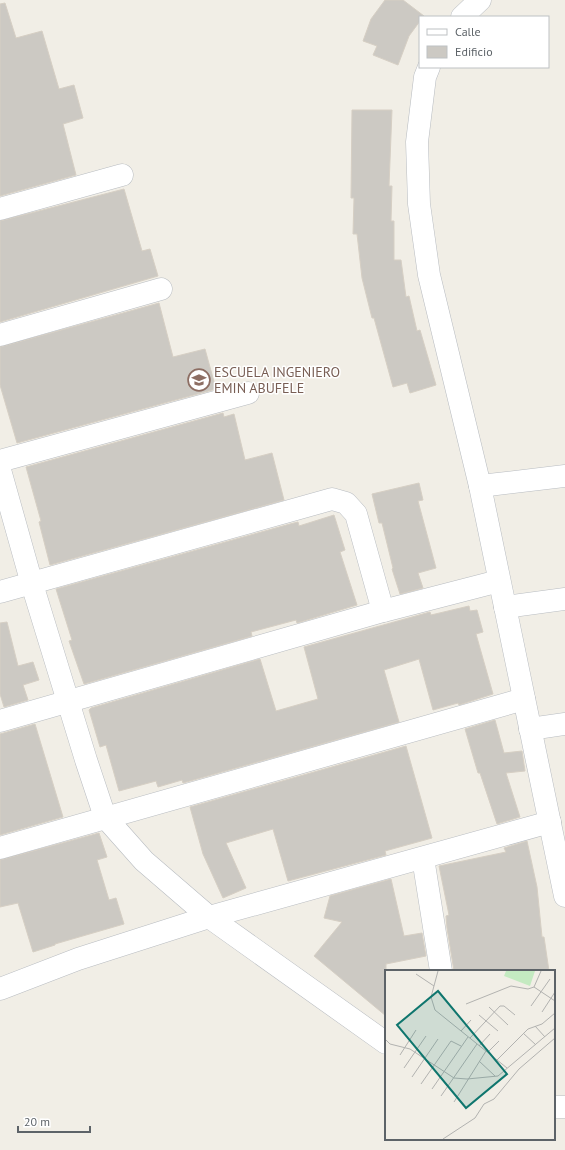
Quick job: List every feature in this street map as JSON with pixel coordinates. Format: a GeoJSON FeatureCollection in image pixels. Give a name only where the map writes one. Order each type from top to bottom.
{"type":"FeatureCollection","features":[{"type":"Feature","properties":{"kind":"street"},"geometry":{"type":"LineString","coordinates":[[463,16],[480,0]]}},
{"type":"Feature","properties":{"kind":"street"},"geometry":{"type":"LineString","coordinates":[[429,68],[425,77],[417,142],[419,204],[429,275],[480,486],[550,822],[560,846],[565,896]]}},
{"type":"Feature","properties":{"kind":"street"},"geometry":{"type":"LineString","coordinates":[[0,209],[122,174]]}},
{"type":"Feature","properties":{"kind":"street"},"geometry":{"type":"LineString","coordinates":[[0,335],[161,289]]}},
{"type":"Feature","properties":{"kind":"street"},"geometry":{"type":"LineString","coordinates":[[0,461],[248,393]]}},
{"type":"Feature","properties":{"kind":"street"},"geometry":{"type":"LineString","coordinates":[[0,470],[32,584],[105,817],[144,861],[209,917],[385,1042]]}},
{"type":"Feature","properties":{"kind":"street"},"geometry":{"type":"LineString","coordinates":[[480,486],[565,476]]}},
{"type":"Feature","properties":{"kind":"street"},"geometry":{"type":"LineString","coordinates":[[0,592],[332,499],[346,503],[356,514],[383,611]]}},
{"type":"Feature","properties":{"kind":"street"},"geometry":{"type":"LineString","coordinates":[[0,721],[383,611],[499,581]]}},
{"type":"Feature","properties":{"kind":"street"},"geometry":{"type":"LineString","coordinates":[[505,607],[565,599]]}},
{"type":"Feature","properties":{"kind":"street"},"geometry":{"type":"LineString","coordinates":[[0,848],[524,699]]}},
{"type":"Feature","properties":{"kind":"street"},"geometry":{"type":"LineString","coordinates":[[530,728],[565,724]]}},
{"type":"Feature","properties":{"kind":"street"},"geometry":{"type":"LineString","coordinates":[[0,989],[78,959],[209,917],[550,822]]}},
{"type":"Feature","properties":{"kind":"street"},"geometry":{"type":"LineString","coordinates":[[423,858],[441,970]]}},
{"type":"Feature","properties":{"kind":"building"},"geometry":{"type":"Polygon","coordinates":[[[385,0],[403,0],[424,16],[419,16],[419,22],[409,36],[398,65],[373,55],[377,46],[363,41],[371,19],[385,0]]]}},
{"type":"Feature","properties":{"kind":"building"},"geometry":{"type":"Polygon","coordinates":[[[5,3],[16,38],[42,31],[59,89],[74,85],[83,118],[63,124],[76,175],[0,196],[0,4],[5,3]]]}},
{"type":"Feature","properties":{"kind":"building"},"geometry":{"type":"Polygon","coordinates":[[[352,110],[392,110],[389,186],[392,186],[391,221],[394,221],[394,260],[401,260],[406,297],[409,296],[417,331],[420,330],[436,385],[410,393],[407,383],[393,387],[374,318],[372,318],[362,278],[357,234],[353,234],[354,198],[351,198],[352,110]]]}},
{"type":"Feature","properties":{"kind":"building"},"geometry":{"type":"Polygon","coordinates":[[[124,189],[142,251],[150,249],[158,276],[0,322],[0,221],[124,189]]]}},
{"type":"Feature","properties":{"kind":"building"},"geometry":{"type":"Polygon","coordinates":[[[159,303],[173,357],[205,349],[216,389],[17,443],[0,385],[0,347],[159,303]]]}},
{"type":"Feature","properties":{"kind":"building"},"geometry":{"type":"Polygon","coordinates":[[[223,413],[224,417],[234,414],[245,460],[272,453],[284,500],[50,565],[39,522],[41,521],[26,467],[223,413]]]}},
{"type":"Feature","properties":{"kind":"building"},"geometry":{"type":"Polygon","coordinates":[[[419,483],[423,500],[418,501],[436,568],[418,573],[423,588],[400,594],[392,569],[382,523],[379,523],[372,494],[419,483]]]}},
{"type":"Feature","properties":{"kind":"building"},"geometry":{"type":"Polygon","coordinates":[[[334,515],[345,550],[340,552],[357,605],[297,623],[296,620],[251,632],[252,636],[84,684],[69,641],[72,640],[56,589],[290,524],[298,522],[299,526],[334,515]]]}},
{"type":"Feature","properties":{"kind":"building"},"geometry":{"type":"Polygon","coordinates":[[[469,606],[470,611],[477,610],[483,632],[476,634],[493,694],[459,705],[458,703],[433,710],[419,659],[384,670],[399,722],[183,783],[182,780],[158,787],[156,781],[119,791],[106,745],[100,747],[89,710],[91,708],[260,659],[276,711],[318,699],[304,647],[430,612],[431,615],[469,606]]]}},
{"type":"Feature","properties":{"kind":"building"},"geometry":{"type":"Polygon","coordinates":[[[7,622],[18,666],[33,662],[39,680],[23,685],[28,700],[4,707],[0,694],[0,623],[7,622]]]}},
{"type":"Feature","properties":{"kind":"building"},"geometry":{"type":"Polygon","coordinates":[[[495,720],[504,753],[522,751],[525,771],[506,773],[520,817],[497,824],[480,773],[478,773],[465,729],[495,720]]]}},
{"type":"Feature","properties":{"kind":"building"},"geometry":{"type":"Polygon","coordinates":[[[35,724],[63,817],[0,835],[0,734],[35,724]]]}},
{"type":"Feature","properties":{"kind":"building"},"geometry":{"type":"Polygon","coordinates":[[[406,746],[432,838],[385,851],[386,855],[288,881],[273,829],[226,843],[246,888],[223,898],[203,854],[190,807],[406,746]]]}},
{"type":"Feature","properties":{"kind":"building"},"geometry":{"type":"Polygon","coordinates":[[[99,833],[107,857],[97,860],[109,900],[116,898],[124,924],[33,952],[18,903],[0,907],[0,860],[99,833]]]}},
{"type":"Feature","properties":{"kind":"building"},"geometry":{"type":"Polygon","coordinates":[[[527,841],[537,887],[542,937],[544,937],[549,970],[454,970],[447,928],[446,916],[449,915],[439,866],[506,852],[504,848],[527,841]]]}},
{"type":"Feature","properties":{"kind":"building"},"geometry":{"type":"Polygon","coordinates":[[[391,879],[404,936],[422,933],[426,956],[386,964],[385,1015],[314,956],[342,922],[324,918],[330,896],[391,879]]]}},
{"type":"Feature","properties":{"kind":"place","name":"ESCUELA INGENIERO EMIN ABUFELE"},"geometry":{"type":"Point","coordinates":[199,380]}}]}
